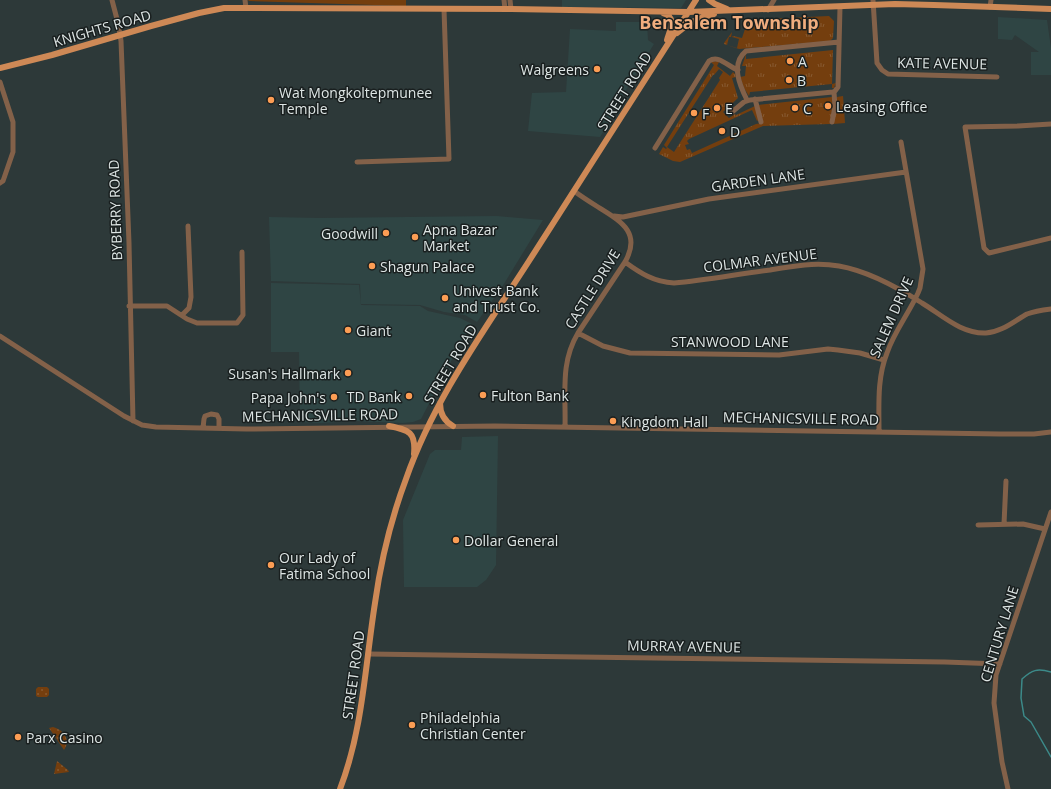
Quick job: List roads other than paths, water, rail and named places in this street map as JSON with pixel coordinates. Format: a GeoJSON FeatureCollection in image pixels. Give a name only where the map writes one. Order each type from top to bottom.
{"type":"FeatureCollection","features":[{"type":"Feature","properties":{"kind":"main road","name":"STREET ROAD"},"geometry":{"type":"LineString","coordinates":[[340,789],[353,748],[359,722],[374,605],[383,557],[397,504],[413,459],[440,401],[463,362],[696,0]]}},
{"type":"Feature","properties":{"kind":"main road"},"geometry":{"type":"LineString","coordinates":[[709,0],[733,11]]}},
{"type":"Feature","properties":{"kind":"main road","name":"KNIGHTS ROAD"},"geometry":{"type":"LineString","coordinates":[[0,68],[52,55],[120,34],[213,10],[246,8],[508,9],[688,12],[840,7],[873,3],[935,2],[991,3],[1051,9]]}},
{"type":"Feature","properties":{"kind":"main road"},"geometry":{"type":"LineString","coordinates":[[657,11],[666,13],[672,22],[665,48]]}},
{"type":"Feature","properties":{"kind":"main road"},"geometry":{"type":"LineString","coordinates":[[669,42],[682,28],[694,21],[708,15],[733,11]]}},
{"type":"Feature","properties":{"kind":"main road"},"geometry":{"type":"LineString","coordinates":[[440,401],[443,417],[453,426]]}},
{"type":"Feature","properties":{"kind":"main road"},"geometry":{"type":"LineString","coordinates":[[389,426],[406,430],[412,435],[414,443],[413,459]]}},
{"type":"Feature","properties":{"kind":"street","name":"BYBERRY ROAD"},"geometry":{"type":"LineString","coordinates":[[112,0],[120,34],[129,243],[129,306],[133,421]]}},
{"type":"Feature","properties":{"kind":"street"},"geometry":{"type":"LineString","coordinates":[[244,0],[246,8]]}},
{"type":"Feature","properties":{"kind":"street"},"geometry":{"type":"LineString","coordinates":[[504,0],[508,9]]}},
{"type":"Feature","properties":{"kind":"street"},"geometry":{"type":"LineString","coordinates":[[508,9],[510,0]]}},
{"type":"Feature","properties":{"kind":"street"},"geometry":{"type":"LineString","coordinates":[[768,10],[774,0]]}},
{"type":"Feature","properties":{"kind":"street","name":"KATE AVENUE"},"geometry":{"type":"LineString","coordinates":[[873,3],[877,63],[882,70],[888,74],[997,77]]}},
{"type":"Feature","properties":{"kind":"street"},"geometry":{"type":"LineString","coordinates":[[832,122],[835,106],[834,92],[838,87],[840,7]]}},
{"type":"Feature","properties":{"kind":"street"},"geometry":{"type":"LineString","coordinates":[[357,162],[449,160],[444,9]]}},
{"type":"Feature","properties":{"kind":"street"},"geometry":{"type":"LineString","coordinates":[[747,100],[740,85],[738,70],[741,55],[746,51],[839,42]]}},
{"type":"Feature","properties":{"kind":"street"},"geometry":{"type":"LineString","coordinates":[[655,148],[709,61],[715,58],[738,70]]}},
{"type":"Feature","properties":{"kind":"street"},"geometry":{"type":"LineString","coordinates":[[0,82],[13,122],[13,152],[3,181],[0,183]]}},
{"type":"Feature","properties":{"kind":"street"},"geometry":{"type":"LineString","coordinates":[[732,112],[747,100],[834,92]]}},
{"type":"Feature","properties":{"kind":"street"},"geometry":{"type":"LineString","coordinates":[[755,100],[761,122]]}},
{"type":"Feature","properties":{"kind":"street"},"geometry":{"type":"LineString","coordinates":[[1051,124],[965,127],[984,248],[989,253],[1051,238]]}},
{"type":"Feature","properties":{"kind":"street","name":"SALEM DRIVE"},"geometry":{"type":"LineString","coordinates":[[879,431],[879,386],[884,360],[892,341],[920,288],[923,269],[901,142]]}},
{"type":"Feature","properties":{"kind":"street","name":"GARDEN LANE"},"geometry":{"type":"LineString","coordinates":[[614,216],[623,217],[709,199],[906,172]]}},
{"type":"Feature","properties":{"kind":"street","name":"CASTLE DRIVE"},"geometry":{"type":"LineString","coordinates":[[565,427],[566,362],[572,343],[625,262],[631,247],[630,237],[623,224],[614,216],[574,191]]}},
{"type":"Feature","properties":{"kind":"street"},"geometry":{"type":"LineString","coordinates":[[182,315],[189,308],[191,297],[188,226]]}},
{"type":"Feature","properties":{"kind":"street"},"geometry":{"type":"LineString","coordinates":[[129,306],[167,306],[192,321],[232,324],[237,323],[244,315],[242,252]]}},
{"type":"Feature","properties":{"kind":"street","name":"COLMAR AVENUE"},"geometry":{"type":"LineString","coordinates":[[625,262],[646,277],[674,283],[805,265],[822,264],[838,266],[872,276],[915,299],[946,320],[976,332],[993,332],[1006,327],[1031,313],[1051,310]]}},
{"type":"Feature","properties":{"kind":"street","name":"STANWOOD LANE"},"geometry":{"type":"LineString","coordinates":[[578,333],[604,346],[630,353],[779,355],[828,349],[860,353],[884,360]]}},
{"type":"Feature","properties":{"kind":"street","name":"MECHANICSVILLE ROAD"},"geometry":{"type":"LineString","coordinates":[[0,336],[114,410],[142,425],[156,427],[219,428],[453,426],[879,431],[1000,434],[1034,434],[1051,432]]}},
{"type":"Feature","properties":{"kind":"street"},"geometry":{"type":"LineString","coordinates":[[203,428],[205,416],[210,414],[217,415],[219,419],[219,428]]}},
{"type":"Feature","properties":{"kind":"street"},"geometry":{"type":"LineString","coordinates":[[1004,524],[1006,481]]}},
{"type":"Feature","properties":{"kind":"street","name":"CENTURY LANE"},"geometry":{"type":"LineString","coordinates":[[1008,789],[1002,762],[994,703],[996,681],[1000,664],[1051,512]]}},
{"type":"Feature","properties":{"kind":"street"},"geometry":{"type":"LineString","coordinates":[[978,525],[1023,524],[1045,529]]}},
{"type":"Feature","properties":{"kind":"street","name":"MURRAY AVENUE"},"geometry":{"type":"LineString","coordinates":[[368,654],[1000,664]]}},
{"type":"Feature","properties":{"kind":"waterway"},"geometry":{"type":"LineString","coordinates":[[1051,672],[1038,670],[1022,679],[1021,698],[1024,716],[1031,722],[1051,757]]}},
{"type":"Feature","properties":{"kind":"place","name":"A"},"geometry":{"type":"Point","coordinates":[790,61]}},
{"type":"Feature","properties":{"kind":"place","name":"Walgreens"},"geometry":{"type":"Point","coordinates":[597,69]}},
{"type":"Feature","properties":{"kind":"place","name":"B"},"geometry":{"type":"Point","coordinates":[789,80]}},
{"type":"Feature","properties":{"kind":"place","name":"Wat Mongkoltepmunee Temple"},"geometry":{"type":"Point","coordinates":[271,100]}},
{"type":"Feature","properties":{"kind":"place","name":"Leasing Office"},"geometry":{"type":"Point","coordinates":[828,106]}},
{"type":"Feature","properties":{"kind":"place","name":"E"},"geometry":{"type":"Point","coordinates":[717,108]}},
{"type":"Feature","properties":{"kind":"place","name":"C"},"geometry":{"type":"Point","coordinates":[795,108]}},
{"type":"Feature","properties":{"kind":"place","name":"F"},"geometry":{"type":"Point","coordinates":[694,113]}},
{"type":"Feature","properties":{"kind":"place","name":"D"},"geometry":{"type":"Point","coordinates":[722,131]}},
{"type":"Feature","properties":{"kind":"place","name":"Goodwill"},"geometry":{"type":"Point","coordinates":[386,233]}},
{"type":"Feature","properties":{"kind":"place","name":"Apna Bazar Market"},"geometry":{"type":"Point","coordinates":[415,237]}},
{"type":"Feature","properties":{"kind":"place","name":"Shagun Palace"},"geometry":{"type":"Point","coordinates":[372,266]}},
{"type":"Feature","properties":{"kind":"place","name":"Univest Bank and Trust Co."},"geometry":{"type":"Point","coordinates":[445,298]}},
{"type":"Feature","properties":{"kind":"place","name":"Giant"},"geometry":{"type":"Point","coordinates":[348,330]}},
{"type":"Feature","properties":{"kind":"place","name":"Susan's Hallmark"},"geometry":{"type":"Point","coordinates":[348,373]}},
{"type":"Feature","properties":{"kind":"place","name":"Fulton Bank"},"geometry":{"type":"Point","coordinates":[483,395]}},
{"type":"Feature","properties":{"kind":"place","name":"TD Bank"},"geometry":{"type":"Point","coordinates":[409,396]}},
{"type":"Feature","properties":{"kind":"place","name":"Papa John's"},"geometry":{"type":"Point","coordinates":[334,397]}},
{"type":"Feature","properties":{"kind":"place","name":"Kingdom Hall"},"geometry":{"type":"Point","coordinates":[613,421]}},
{"type":"Feature","properties":{"kind":"place","name":"Dollar General"},"geometry":{"type":"Point","coordinates":[456,540]}},
{"type":"Feature","properties":{"kind":"place","name":"Our Lady of Fatima School"},"geometry":{"type":"Point","coordinates":[271,565]}},
{"type":"Feature","properties":{"kind":"place","name":"Philadelphia Christian Center"},"geometry":{"type":"Point","coordinates":[412,725]}},
{"type":"Feature","properties":{"kind":"place","name":"Parx Casino"},"geometry":{"type":"Point","coordinates":[18,737]}},
{"type":"Feature","properties":{"kind":"district","name":"Bensalem Township"},"geometry":{"type":"Point","coordinates":[729,22]}}]}
